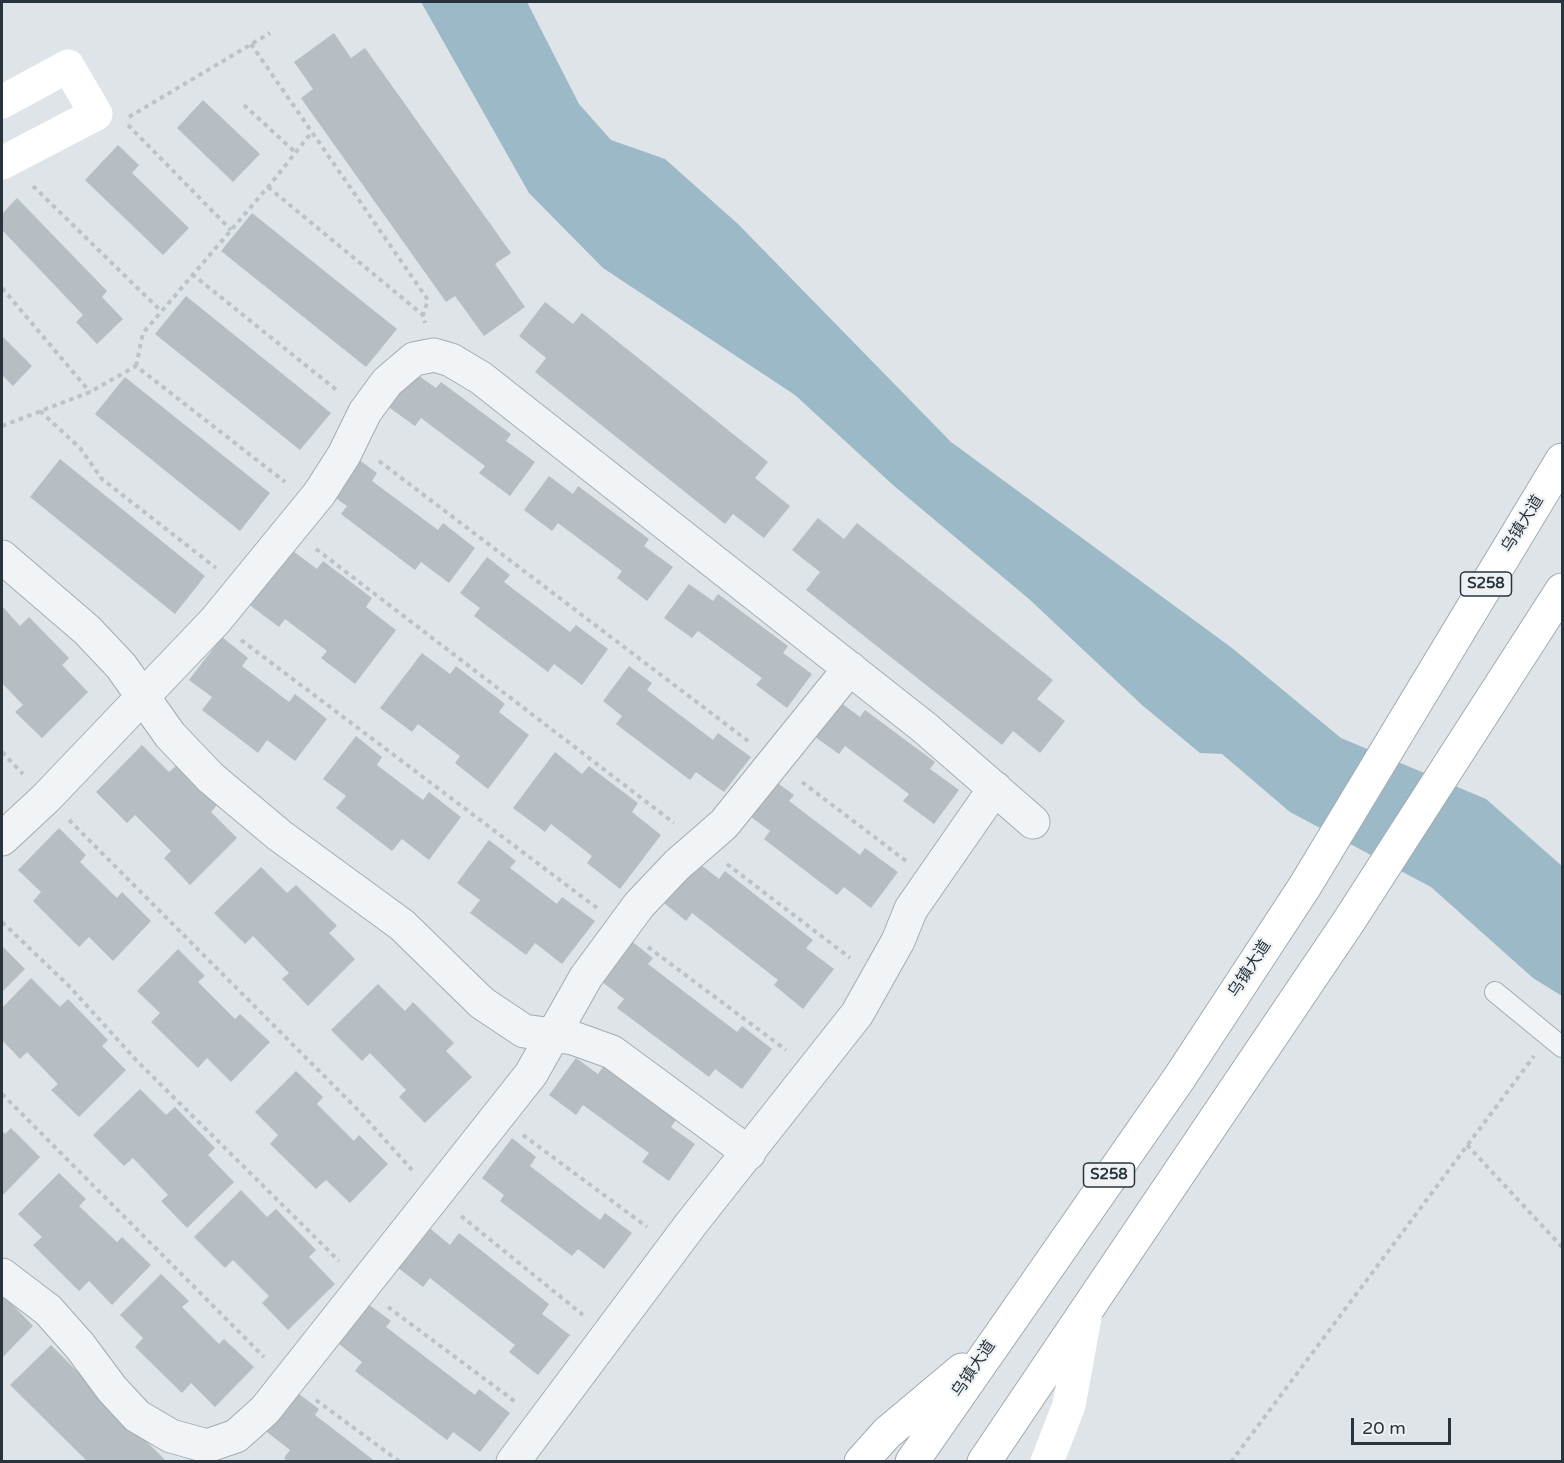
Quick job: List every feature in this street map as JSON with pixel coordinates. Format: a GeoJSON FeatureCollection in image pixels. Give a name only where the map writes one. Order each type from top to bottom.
{"type":"FeatureCollection","features":[{"type":"Feature","properties":{"kind":"main road"},"geometry":{"type":"LineString","coordinates":[[2,102],[68,66],[96,114],[14,171]]}},
{"type":"Feature","properties":{"kind":"main road","name":"乌镇大道"},"geometry":{"type":"LineString","coordinates":[[912,1461],[1180,1077],[1305,886],[1563,460]]}},
{"type":"Feature","properties":{"kind":"main road"},"geometry":{"type":"LineString","coordinates":[[984,1461],[1349,921],[1563,591]]}},
{"type":"Feature","properties":{"kind":"main road"},"geometry":{"type":"LineString","coordinates":[[1047,1461],[1069,1404],[1086,1312]]}},
{"type":"Feature","properties":{"kind":"main road"},"geometry":{"type":"LineString","coordinates":[[861,1461],[887,1433],[989,1348]]}},
{"type":"Feature","properties":{"kind":"street"},"geometry":{"type":"LineString","coordinates":[[2,839],[46,798],[215,621],[311,503],[344,455],[358,426],[387,382],[414,360],[434,356],[451,360],[481,378],[850,668],[1033,822]]}},
{"type":"Feature","properties":{"kind":"street"},"geometry":{"type":"LineString","coordinates":[[2,557],[87,630],[121,666],[170,735],[211,778],[279,835],[402,925],[482,1004],[524,1030],[573,1038],[612,1052],[749,1153]]}},
{"type":"Feature","properties":{"kind":"street"},"geometry":{"type":"LineString","coordinates":[[2,1275],[48,1310],[137,1416],[171,1436],[207,1446],[236,1436],[265,1410],[531,1074],[586,977],[639,904],[724,824],[850,668]]}},
{"type":"Feature","properties":{"kind":"street"},"geometry":{"type":"LineString","coordinates":[[513,1461],[607,1335],[857,1014],[898,941],[911,909],[995,789]]}},
{"type":"Feature","properties":{"kind":"lane"},"geometry":{"type":"LineString","coordinates":[[1496,992],[1556,1042]]}},
{"type":"Feature","properties":{"kind":"path"},"geometry":{"type":"LineString","coordinates":[[231,230],[123,121],[270,33]]}},
{"type":"Feature","properties":{"kind":"path"},"geometry":{"type":"LineString","coordinates":[[251,44],[428,300],[423,315],[434,356]]}},
{"type":"Feature","properties":{"kind":"path"},"geometry":{"type":"LineString","coordinates":[[244,105],[296,153]]}},
{"type":"Feature","properties":{"kind":"path"},"geometry":{"type":"LineString","coordinates":[[2,426],[90,392],[136,366],[143,333],[312,132]]}},
{"type":"Feature","properties":{"kind":"path"},"geometry":{"type":"LineString","coordinates":[[14,171],[161,312]]}},
{"type":"Feature","properties":{"kind":"path"},"geometry":{"type":"LineString","coordinates":[[268,187],[423,315]]}},
{"type":"Feature","properties":{"kind":"path"},"geometry":{"type":"LineString","coordinates":[[192,274],[358,426],[776,762],[930,879]]}},
{"type":"Feature","properties":{"kind":"path"},"geometry":{"type":"LineString","coordinates":[[2,288],[90,392]]}},
{"type":"Feature","properties":{"kind":"path"},"geometry":{"type":"LineString","coordinates":[[136,366],[311,503]]}},
{"type":"Feature","properties":{"kind":"path"},"geometry":{"type":"LineString","coordinates":[[40,411],[80,448],[102,479],[242,588]]}},
{"type":"Feature","properties":{"kind":"path"},"geometry":{"type":"LineString","coordinates":[[290,529],[877,979]]}},
{"type":"Feature","properties":{"kind":"path"},"geometry":{"type":"LineString","coordinates":[[215,621],[813,1070]]}},
{"type":"Feature","properties":{"kind":"path"},"geometry":{"type":"LineString","coordinates":[[2,752],[360,1112],[435,1196],[607,1335]]}},
{"type":"Feature","properties":{"kind":"path"},"geometry":{"type":"LineString","coordinates":[[2,922],[69,986],[136,1060],[325,1244],[362,1287],[542,1422]]}},
{"type":"Feature","properties":{"kind":"path"},"geometry":{"type":"LineString","coordinates":[[1231,1461],[1467,1145],[1556,1042]]}},
{"type":"Feature","properties":{"kind":"path"},"geometry":{"type":"LineString","coordinates":[[2,1094],[287,1380],[400,1461]]}},
{"type":"Feature","properties":{"kind":"path"},"geometry":{"type":"LineString","coordinates":[[498,1117],[675,1247]]}},
{"type":"Feature","properties":{"kind":"path"},"geometry":{"type":"LineString","coordinates":[[1467,1145],[1563,1247]]}},
{"type":"Feature","properties":{"kind":"water"},"geometry":{"type":"Polygon","coordinates":[[[421,2],[527,2],[579,104],[611,140],[665,159],[738,224],[951,442],[1232,648],[1341,738],[1486,799],[1562,866],[1562,996],[1533,978],[1431,887],[1290,812],[1222,754],[1200,753],[1142,705],[1029,599],[893,485],[795,395],[603,268],[529,193],[421,2]]]}},
{"type":"Feature","properties":{"kind":"building"},"geometry":{"type":"Polygon","coordinates":[[[334,33],[351,58],[365,48],[511,253],[495,264],[525,307],[484,336],[455,296],[446,302],[301,98],[313,89],[294,62],[334,33]]]}},
{"type":"Feature","properties":{"kind":"building"},"geometry":{"type":"Polygon","coordinates":[[[203,100],[260,154],[233,182],[177,128],[203,100]]]}},
{"type":"Feature","properties":{"kind":"building"},"geometry":{"type":"Polygon","coordinates":[[[118,145],[139,165],[132,173],[189,228],[163,255],[85,180],[118,145]]]}},
{"type":"Feature","properties":{"kind":"building"},"geometry":{"type":"Polygon","coordinates":[[[17,198],[107,291],[102,297],[123,319],[97,344],[76,322],[83,315],[2,230],[2,214],[17,198]]]}},
{"type":"Feature","properties":{"kind":"building"},"geometry":{"type":"Polygon","coordinates":[[[252,213],[397,329],[366,367],[221,251],[252,213]]]}},
{"type":"Feature","properties":{"kind":"building"},"geometry":{"type":"Polygon","coordinates":[[[186,296],[331,413],[300,450],[155,334],[186,296]]]}},
{"type":"Feature","properties":{"kind":"building"},"geometry":{"type":"Polygon","coordinates":[[[545,302],[573,324],[582,313],[768,462],[755,478],[790,506],[764,538],[733,514],[725,524],[535,372],[546,358],[519,336],[545,302]]]}},
{"type":"Feature","properties":{"kind":"building"},"geometry":{"type":"Polygon","coordinates":[[[2,336],[32,366],[13,386],[2,375],[2,336]]]}},
{"type":"Feature","properties":{"kind":"building"},"geometry":{"type":"Polygon","coordinates":[[[412,371],[436,388],[441,382],[511,434],[506,441],[535,462],[510,496],[479,473],[485,466],[421,418],[415,426],[387,406],[412,371]]]}},
{"type":"Feature","properties":{"kind":"building"},"geometry":{"type":"Polygon","coordinates":[[[125,377],[270,493],[240,531],[95,414],[125,377]]]}},
{"type":"Feature","properties":{"kind":"building"},"geometry":{"type":"Polygon","coordinates":[[[354,456],[377,473],[372,481],[438,530],[443,523],[475,548],[449,583],[421,562],[415,570],[341,514],[347,506],[327,492],[354,456]]]}},
{"type":"Feature","properties":{"kind":"building"},"geometry":{"type":"Polygon","coordinates":[[[60,459],[205,576],[175,614],[30,497],[60,459]]]}},
{"type":"Feature","properties":{"kind":"building"},"geometry":{"type":"Polygon","coordinates":[[[549,476],[573,494],[578,486],[649,539],[644,546],[673,567],[647,601],[617,578],[622,571],[558,523],[552,531],[524,510],[549,476]]]}},
{"type":"Feature","properties":{"kind":"building"},"geometry":{"type":"Polygon","coordinates":[[[818,518],[844,539],[857,523],[1053,680],[1037,699],[1065,721],[1040,753],[1013,731],[1002,745],[806,590],[820,572],[792,550],[818,518]]]}},
{"type":"Feature","properties":{"kind":"building"},"geometry":{"type":"Polygon","coordinates":[[[289,548],[317,569],[323,561],[372,598],[366,607],[396,630],[355,684],[321,658],[327,651],[285,619],[279,627],[247,603],[289,548]]]}},
{"type":"Feature","properties":{"kind":"building"},"geometry":{"type":"Polygon","coordinates":[[[487,557],[510,575],[504,582],[570,632],[576,625],[608,649],[582,685],[554,664],[548,672],[474,616],[480,608],[460,593],[487,557]]]}},
{"type":"Feature","properties":{"kind":"building"},"geometry":{"type":"Polygon","coordinates":[[[689,584],[713,601],[718,594],[788,646],[783,653],[812,674],[787,708],[756,685],[762,678],[698,631],[692,638],[664,618],[689,584]]]}},
{"type":"Feature","properties":{"kind":"building"},"geometry":{"type":"Polygon","coordinates":[[[2,606],[20,626],[29,617],[69,658],[62,665],[88,692],[42,738],[15,712],[23,705],[2,683],[2,606]]]}},
{"type":"Feature","properties":{"kind":"building"},"geometry":{"type":"Polygon","coordinates":[[[222,637],[248,658],[242,666],[289,702],[295,694],[327,719],[295,761],[267,740],[258,753],[202,710],[212,697],[189,680],[222,637]]]}},
{"type":"Feature","properties":{"kind":"building"},"geometry":{"type":"Polygon","coordinates":[[[422,653],[450,674],[456,666],[505,704],[499,712],[529,735],[488,789],[455,763],[460,756],[418,724],[412,732],[380,708],[422,653]]]}},
{"type":"Feature","properties":{"kind":"building"},"geometry":{"type":"Polygon","coordinates":[[[629,666],[652,683],[647,690],[713,740],[718,733],[751,757],[724,792],[696,772],[690,780],[616,724],[622,716],[603,701],[629,666]]]}},
{"type":"Feature","properties":{"kind":"building"},"geometry":{"type":"Polygon","coordinates":[[[836,699],[860,717],[865,710],[935,762],[930,769],[959,790],[934,824],[903,801],[909,794],[845,746],[839,754],[811,734],[836,699]]]}},
{"type":"Feature","properties":{"kind":"building"},"geometry":{"type":"Polygon","coordinates":[[[356,736],[382,757],[377,765],[423,800],[429,792],[461,817],[429,860],[402,839],[392,851],[336,808],[346,796],[323,779],[356,736]]]}},
{"type":"Feature","properties":{"kind":"building"},"geometry":{"type":"Polygon","coordinates":[[[142,745],[169,772],[178,764],[218,804],[211,812],[237,838],[190,885],[164,858],[171,851],[135,815],[127,823],[96,792],[142,745]]]}},
{"type":"Feature","properties":{"kind":"building"},"geometry":{"type":"Polygon","coordinates":[[[555,752],[582,774],[589,766],[638,803],[632,812],[661,835],[620,889],[587,863],[592,856],[551,824],[545,832],[513,808],[555,752]]]}},
{"type":"Feature","properties":{"kind":"building"},"geometry":{"type":"Polygon","coordinates":[[[776,782],[794,795],[789,801],[860,855],[865,848],[898,872],[871,908],[844,887],[837,895],[764,839],[770,831],[751,817],[776,782]]]}},
{"type":"Feature","properties":{"kind":"building"},"geometry":{"type":"Polygon","coordinates":[[[59,828],[86,855],[80,862],[117,898],[122,892],[151,921],[113,961],[89,937],[79,947],[33,901],[41,892],[18,870],[59,828]]]}},
{"type":"Feature","properties":{"kind":"building"},"geometry":{"type":"Polygon","coordinates":[[[489,840],[516,861],[510,868],[557,904],[562,897],[595,921],[562,964],[535,943],[526,955],[470,913],[480,900],[457,883],[489,840]]]}},
{"type":"Feature","properties":{"kind":"building"},"geometry":{"type":"Polygon","coordinates":[[[697,862],[719,879],[725,871],[813,940],[806,948],[834,969],[803,1009],[774,985],[778,980],[692,913],[686,921],[664,903],[697,862]]]}},
{"type":"Feature","properties":{"kind":"building"},"geometry":{"type":"Polygon","coordinates":[[[261,867],[287,893],[296,885],[337,926],[329,933],[355,959],[308,1006],[282,979],[289,973],[253,936],[245,944],[214,913],[261,867]]]}},
{"type":"Feature","properties":{"kind":"building"},"geometry":{"type":"Polygon","coordinates":[[[626,937],[653,958],[648,964],[737,1032],[742,1026],[772,1049],[742,1089],[715,1069],[709,1077],[617,1008],[624,999],[596,977],[626,937]]]}},
{"type":"Feature","properties":{"kind":"building"},"geometry":{"type":"Polygon","coordinates":[[[2,946],[25,969],[2,992],[2,946]]]}},
{"type":"Feature","properties":{"kind":"building"},"geometry":{"type":"Polygon","coordinates":[[[178,949],[205,976],[198,982],[235,1019],[240,1014],[270,1042],[231,1082],[207,1058],[198,1068],[151,1022],[160,1013],[137,991],[178,949]]]}},
{"type":"Feature","properties":{"kind":"building"},"geometry":{"type":"Polygon","coordinates":[[[31,978],[60,1007],[68,999],[108,1040],[102,1046],[126,1070],[79,1117],[51,1090],[58,1084],[27,1052],[20,1059],[2,1040],[2,1008],[31,978]]]}},
{"type":"Feature","properties":{"kind":"building"},"geometry":{"type":"Polygon","coordinates":[[[378,984],[405,1011],[413,1002],[454,1043],[446,1051],[472,1077],[425,1123],[399,1097],[406,1090],[370,1053],[362,1061],[331,1030],[378,984]]]}},
{"type":"Feature","properties":{"kind":"building"},"geometry":{"type":"Polygon","coordinates":[[[576,1058],[598,1074],[605,1064],[678,1117],[671,1127],[695,1144],[669,1181],[642,1162],[649,1153],[583,1105],[576,1115],[549,1095],[576,1058]]]}},
{"type":"Feature","properties":{"kind":"building"},"geometry":{"type":"Polygon","coordinates":[[[296,1071],[323,1097],[317,1104],[354,1141],[359,1135],[388,1164],[350,1203],[326,1180],[316,1189],[270,1144],[278,1135],[255,1112],[296,1071]]]}},
{"type":"Feature","properties":{"kind":"building"},"geometry":{"type":"Polygon","coordinates":[[[140,1089],[166,1115],[175,1107],[215,1148],[208,1155],[234,1182],[187,1228],[161,1201],[168,1195],[133,1158],[124,1166],[93,1135],[140,1089]]]}},
{"type":"Feature","properties":{"kind":"building"},"geometry":{"type":"Polygon","coordinates":[[[11,1128],[40,1157],[2,1196],[2,1130],[5,1134],[11,1128]]]}},
{"type":"Feature","properties":{"kind":"building"},"geometry":{"type":"Polygon","coordinates":[[[512,1138],[536,1157],[530,1166],[600,1220],[605,1213],[632,1233],[604,1269],[578,1249],[572,1256],[500,1201],[504,1195],[482,1178],[512,1138]]]}},
{"type":"Feature","properties":{"kind":"building"},"geometry":{"type":"Polygon","coordinates":[[[59,1173],[86,1199],[79,1206],[117,1242],[122,1237],[151,1265],[112,1305],[89,1281],[79,1291],[33,1245],[42,1237],[18,1214],[59,1173]]]}},
{"type":"Feature","properties":{"kind":"building"},"geometry":{"type":"Polygon","coordinates":[[[241,1190],[267,1217],[276,1209],[316,1250],[309,1257],[335,1284],[288,1330],[262,1303],[269,1296],[233,1260],[225,1268],[194,1237],[241,1190]]]}},
{"type":"Feature","properties":{"kind":"building"},"geometry":{"type":"Polygon","coordinates":[[[426,1225],[450,1245],[459,1233],[549,1304],[542,1314],[570,1335],[538,1375],[509,1352],[515,1345],[430,1278],[423,1287],[394,1265],[426,1225]]]}},
{"type":"Feature","properties":{"kind":"building"},"geometry":{"type":"Polygon","coordinates":[[[161,1274],[189,1301],[182,1307],[219,1344],[224,1339],[254,1367],[215,1407],[191,1383],[182,1393],[135,1347],[143,1338],[120,1315],[161,1274]]]}},
{"type":"Feature","properties":{"kind":"building"},"geometry":{"type":"Polygon","coordinates":[[[2,1294],[33,1326],[2,1358],[2,1294]]]}},
{"type":"Feature","properties":{"kind":"building"},"geometry":{"type":"Polygon","coordinates":[[[364,1301],[391,1321],[386,1327],[475,1395],[479,1389],[510,1413],[480,1452],[453,1432],[447,1440],[355,1371],[362,1362],[334,1340],[364,1301]]]}},
{"type":"Feature","properties":{"kind":"building"},"geometry":{"type":"Polygon","coordinates":[[[51,1345],[167,1462],[88,1462],[10,1385],[51,1345]]]}},
{"type":"Feature","properties":{"kind":"building"},"geometry":{"type":"Polygon","coordinates":[[[292,1389],[319,1409],[315,1415],[376,1462],[288,1462],[284,1458],[290,1450],[262,1428],[292,1389]]]}}]}
